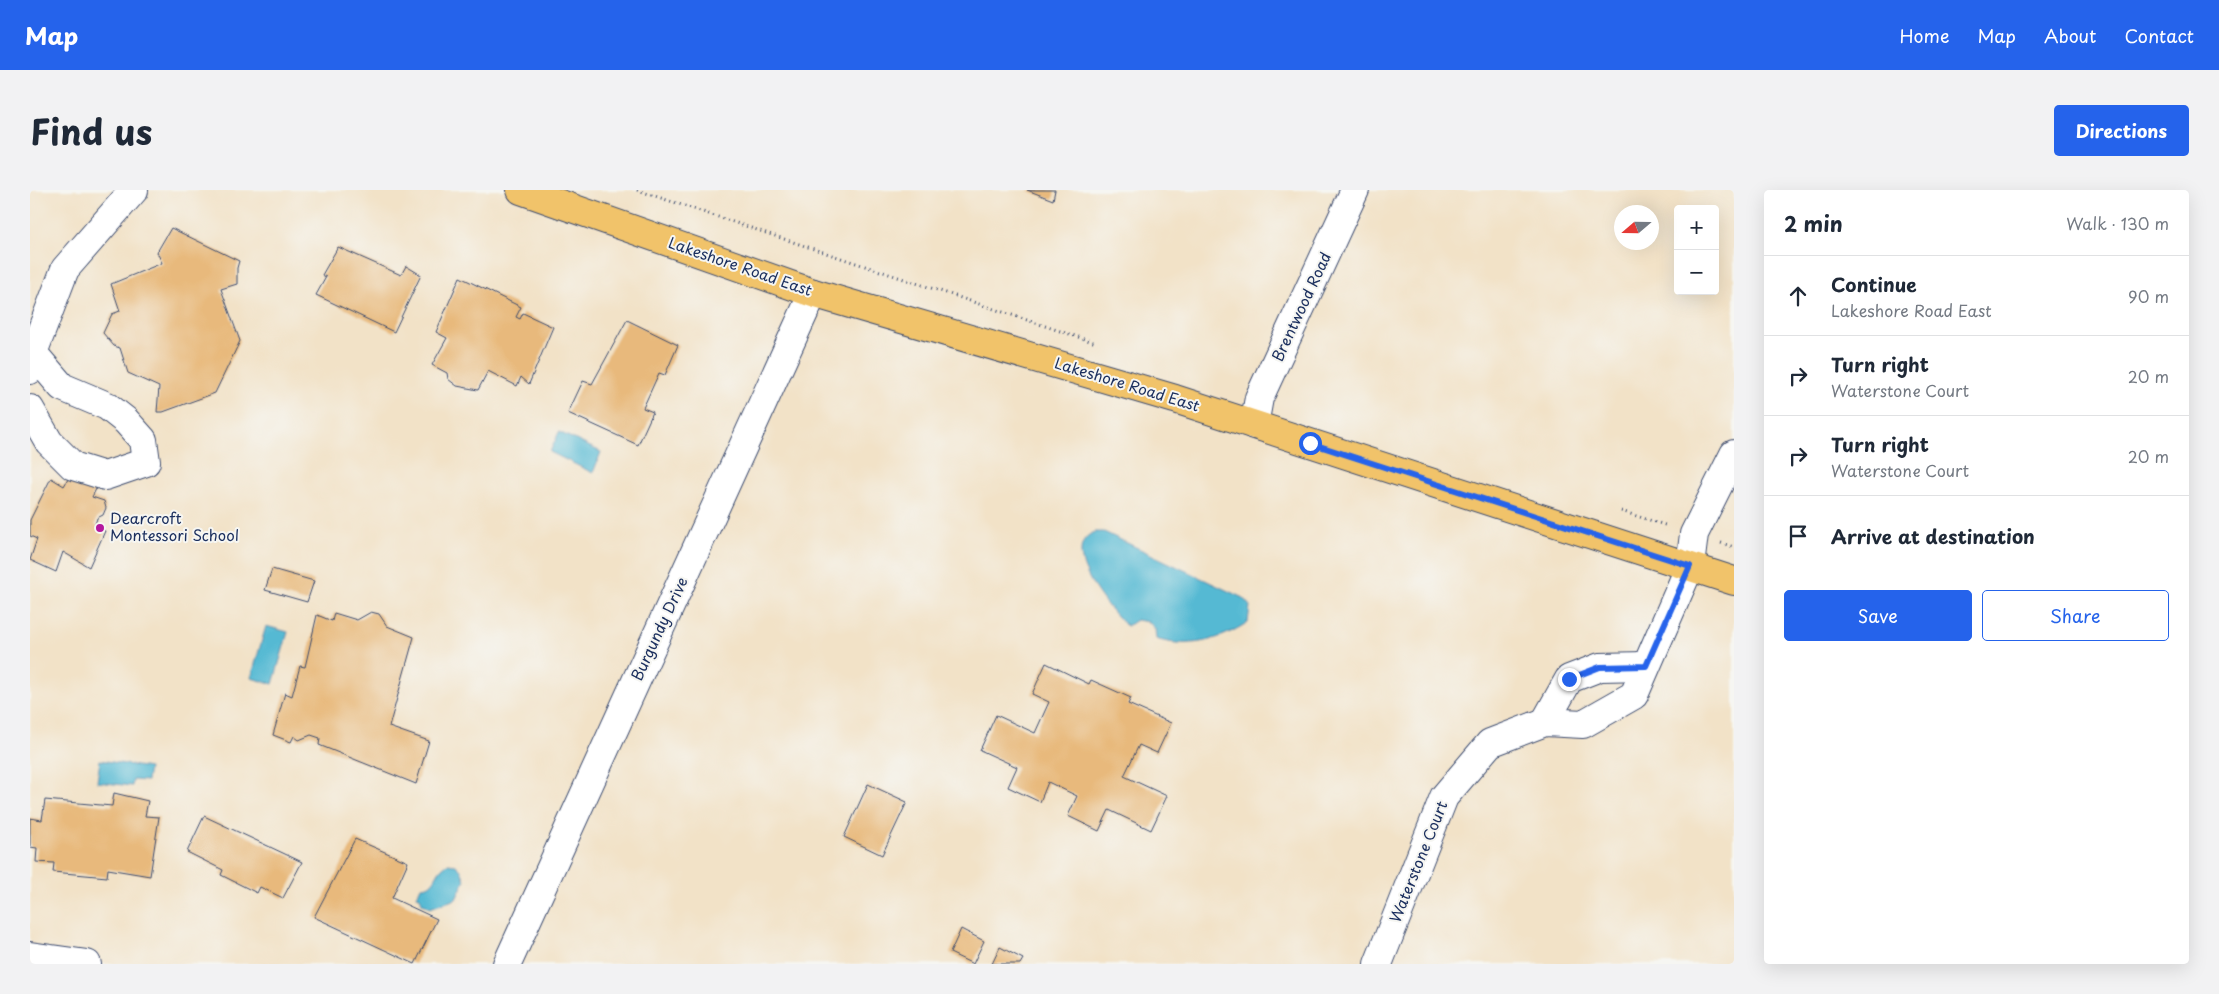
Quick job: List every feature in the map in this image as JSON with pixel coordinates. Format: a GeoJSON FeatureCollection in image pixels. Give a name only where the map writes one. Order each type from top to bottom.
{"type":"FeatureCollection","features":[{"type":"Feature","properties":{"kind":"main road","name":"Lakeshore Road East"},"geometry":{"type":"LineString","coordinates":[[521,190],[813,293],[1175,399],[1734,581]]}},
{"type":"Feature","properties":{"kind":"street"},"geometry":{"type":"LineString","coordinates":[[30,409],[48,442],[73,466],[105,476],[146,462],[143,440],[126,421],[107,406],[62,387],[32,362],[65,269],[134,190]]}},
{"type":"Feature","properties":{"kind":"street","name":"Brentwood Road"},"geometry":{"type":"LineString","coordinates":[[1254,425],[1259,398],[1356,190]]}},
{"type":"Feature","properties":{"kind":"street","name":"Burgundy Drive"},"geometry":{"type":"LineString","coordinates":[[507,964],[813,293]]}},
{"type":"Feature","properties":{"kind":"street","name":"Waterstone Court"},"geometry":{"type":"LineString","coordinates":[[1378,964],[1444,797],[1490,743],[1544,722],[1582,724],[1634,695],[1690,566],[1694,534],[1734,454]]}},
{"type":"Feature","properties":{"kind":"street"},"geometry":{"type":"LineString","coordinates":[[1544,722],[1569,679],[1600,667],[1646,666]]}},
{"type":"Feature","properties":{"kind":"street"},"geometry":{"type":"LineString","coordinates":[[30,956],[87,964]]}},
{"type":"Feature","properties":{"kind":"water"},"geometry":{"type":"Polygon","coordinates":[[[559,432],[601,452],[593,473],[550,452],[559,432]]]}},
{"type":"Feature","properties":{"kind":"water"},"geometry":{"type":"Polygon","coordinates":[[[1095,532],[1104,532],[1243,598],[1250,606],[1248,622],[1226,634],[1192,643],[1168,642],[1156,639],[1155,629],[1149,622],[1136,620],[1127,626],[1099,594],[1083,564],[1081,551],[1084,539],[1095,532]]]}},
{"type":"Feature","properties":{"kind":"water"},"geometry":{"type":"Polygon","coordinates":[[[266,626],[288,632],[273,684],[251,678],[266,626]]]}},
{"type":"Feature","properties":{"kind":"water"},"geometry":{"type":"Polygon","coordinates":[[[100,760],[149,768],[147,781],[133,780],[132,786],[97,782],[100,760]]]}},
{"type":"Feature","properties":{"kind":"water"},"geometry":{"type":"Polygon","coordinates":[[[448,864],[456,865],[461,870],[465,880],[456,899],[430,908],[422,903],[420,897],[417,896],[421,887],[430,884],[440,870],[448,864]]]}},
{"type":"Feature","properties":{"kind":"building"},"geometry":{"type":"Polygon","coordinates":[[[1027,190],[1055,190],[1053,200],[1027,190]]]}},
{"type":"Feature","properties":{"kind":"building"},"geometry":{"type":"Polygon","coordinates":[[[171,228],[239,261],[237,284],[221,289],[240,341],[215,393],[163,412],[157,412],[159,387],[128,373],[120,348],[114,346],[103,333],[112,314],[120,311],[111,284],[162,263],[157,252],[171,228]]]}},
{"type":"Feature","properties":{"kind":"building"},"geometry":{"type":"Polygon","coordinates":[[[338,247],[401,275],[406,266],[421,275],[394,332],[316,295],[326,277],[322,275],[338,247]]]}},
{"type":"Feature","properties":{"kind":"building"},"geometry":{"type":"Polygon","coordinates":[[[460,277],[521,307],[516,317],[520,319],[523,313],[553,327],[529,384],[521,377],[517,386],[488,371],[478,390],[457,386],[448,379],[447,373],[432,365],[447,338],[436,332],[460,277]]]}},
{"type":"Feature","properties":{"kind":"building"},"geometry":{"type":"Polygon","coordinates":[[[627,320],[678,345],[665,375],[659,373],[643,408],[653,412],[638,445],[568,413],[583,381],[592,384],[627,320]]]}},
{"type":"Feature","properties":{"kind":"building"},"geometry":{"type":"Polygon","coordinates":[[[71,474],[97,487],[92,497],[104,501],[106,508],[103,515],[97,518],[95,525],[105,531],[89,567],[63,552],[56,572],[30,560],[37,539],[30,536],[30,520],[51,478],[64,486],[71,474]]]}},
{"type":"Feature","properties":{"kind":"building"},"geometry":{"type":"Polygon","coordinates":[[[272,569],[314,581],[307,602],[265,590],[272,569]]]}},
{"type":"Feature","properties":{"kind":"building"},"geometry":{"type":"Polygon","coordinates":[[[371,612],[379,614],[387,626],[414,637],[389,727],[429,741],[416,784],[319,745],[320,738],[311,735],[299,740],[294,736],[291,742],[273,735],[285,693],[292,696],[300,666],[305,667],[317,615],[332,621],[334,613],[357,620],[371,612]]]}},
{"type":"Feature","properties":{"kind":"building"},"geometry":{"type":"Polygon","coordinates":[[[1046,663],[1089,684],[1091,680],[1131,698],[1128,704],[1171,723],[1157,753],[1139,745],[1124,776],[1167,796],[1151,830],[1109,810],[1099,831],[1068,816],[1077,796],[1048,782],[1040,802],[1008,787],[1017,767],[980,750],[996,715],[1035,733],[1049,702],[1032,694],[1046,663]]]}},
{"type":"Feature","properties":{"kind":"building"},"geometry":{"type":"Polygon","coordinates":[[[868,784],[907,802],[882,855],[844,837],[868,784]]]}},
{"type":"Feature","properties":{"kind":"building"},"geometry":{"type":"Polygon","coordinates":[[[114,793],[148,801],[145,816],[159,817],[150,876],[108,869],[107,877],[53,872],[54,863],[36,862],[37,848],[30,847],[30,818],[42,820],[45,800],[112,806],[114,793]]]}},
{"type":"Feature","properties":{"kind":"building"},"geometry":{"type":"Polygon","coordinates":[[[204,816],[302,862],[283,898],[260,887],[257,893],[221,875],[223,870],[187,852],[204,816]]]}},
{"type":"Feature","properties":{"kind":"building"},"geometry":{"type":"Polygon","coordinates":[[[355,839],[408,862],[392,898],[437,919],[415,964],[314,917],[355,839]]]}},
{"type":"Feature","properties":{"kind":"building"},"geometry":{"type":"Polygon","coordinates":[[[961,929],[984,941],[973,964],[950,953],[961,929]]]}},
{"type":"Feature","properties":{"kind":"building"},"geometry":{"type":"Polygon","coordinates":[[[1000,947],[1023,959],[1020,964],[992,964],[1000,947]]]}},
{"type":"Feature","properties":{"kind":"place","name":"Dearcroft Montessori School"},"geometry":{"type":"Point","coordinates":[100,528]}},
{"type":"Feature","properties":{"kind":"route"},"geometry":{"type":"LineString","coordinates":[[1310,443],[1690,566],[1646,666],[1600,667],[1569,679]]}}]}
